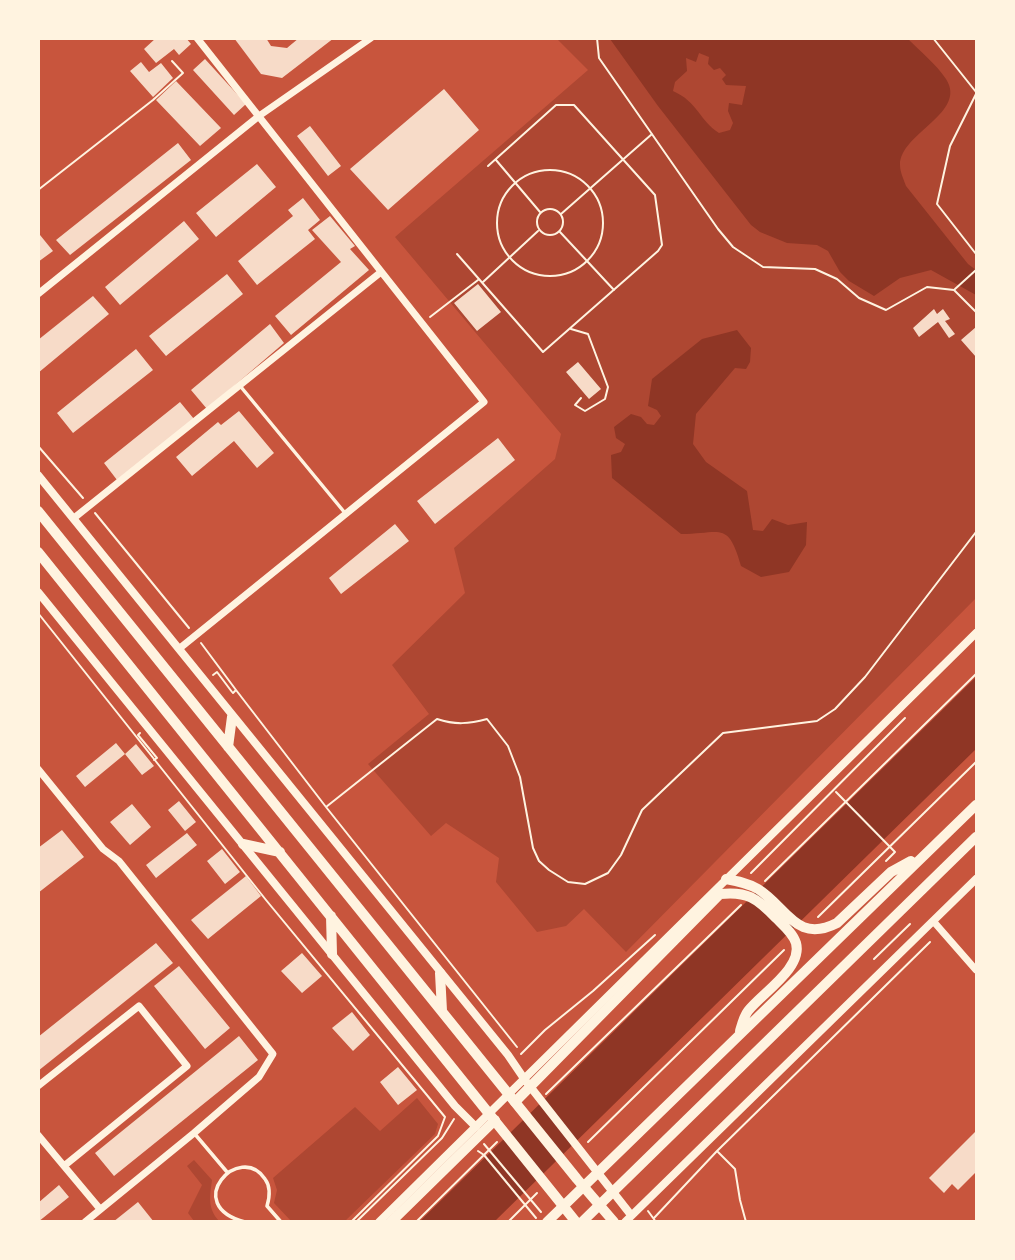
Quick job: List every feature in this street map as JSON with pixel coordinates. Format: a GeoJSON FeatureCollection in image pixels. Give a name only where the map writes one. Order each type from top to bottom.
{"type":"FeatureCollection","features":[{"type":"Feature","properties":{"kind":"main road"},"geometry":{"type":"LineString","coordinates":[[38,511],[614,1222]]}},
{"type":"Feature","properties":{"kind":"main road"},"geometry":{"type":"LineString","coordinates":[[38,552],[576,1222]]}},
{"type":"Feature","properties":{"kind":"main road"},"geometry":{"type":"LineString","coordinates":[[229,747],[232,717]]}},
{"type":"Feature","properties":{"kind":"main road"},"geometry":{"type":"LineString","coordinates":[[547,1222],[976,805]]}},
{"type":"Feature","properties":{"kind":"main road"},"geometry":{"type":"LineString","coordinates":[[582,1222],[976,837]]}},
{"type":"Feature","properties":{"kind":"main road"},"geometry":{"type":"LineString","coordinates":[[243,844],[280,852]]}},
{"type":"Feature","properties":{"kind":"main road"},"geometry":{"type":"LineString","coordinates":[[512,1098],[720,894],[744,890],[766,895],[793,922],[809,929],[827,928],[837,923],[891,872],[923,855]]}},
{"type":"Feature","properties":{"kind":"main road"},"geometry":{"type":"LineString","coordinates":[[726,879],[768,909],[791,934],[796,955],[791,967],[746,1013],[738,1034]]}},
{"type":"Feature","properties":{"kind":"main road"},"geometry":{"type":"LineString","coordinates":[[331,916],[332,954]]}},
{"type":"Feature","properties":{"kind":"main road"},"geometry":{"type":"LineString","coordinates":[[440,972],[442,1011]]}},
{"type":"Feature","properties":{"kind":"main road"},"geometry":{"type":"LineString","coordinates":[[391,1222],[492,1117]]}},
{"type":"Feature","properties":{"kind":"street"},"geometry":{"type":"LineString","coordinates":[[180,648],[484,402],[197,38]]}},
{"type":"Feature","properties":{"kind":"street"},"geometry":{"type":"LineString","coordinates":[[38,294],[260,116],[371,38]]}},
{"type":"Feature","properties":{"kind":"street"},"geometry":{"type":"LineString","coordinates":[[74,518],[382,272]]}},
{"type":"Feature","properties":{"kind":"street"},"geometry":{"type":"LineString","coordinates":[[38,475],[513,1062],[527,1083],[543,1095],[628,1218],[976,879]]}},
{"type":"Feature","properties":{"kind":"street"},"geometry":{"type":"LineString","coordinates":[[38,592],[461,1112],[476,1126]]}},
{"type":"Feature","properties":{"kind":"street"},"geometry":{"type":"LineString","coordinates":[[527,1083],[726,879],[976,633]]}},
{"type":"Feature","properties":{"kind":"street"},"geometry":{"type":"LineString","coordinates":[[38,769],[103,849],[120,861],[272,1054],[259,1077],[85,1222]]}},
{"type":"Feature","properties":{"kind":"street"},"geometry":{"type":"LineString","coordinates":[[934,922],[976,970]]}},
{"type":"Feature","properties":{"kind":"street"},"geometry":{"type":"LineString","coordinates":[[38,1086],[139,1006],[187,1066],[64,1166]]}},
{"type":"Feature","properties":{"kind":"street"},"geometry":{"type":"LineString","coordinates":[[379,1222],[476,1126],[492,1117],[512,1098]]}},
{"type":"Feature","properties":{"kind":"street"},"geometry":{"type":"LineString","coordinates":[[38,1135],[100,1209]]}},
{"type":"Feature","properties":{"kind":"lane"},"geometry":{"type":"LineString","coordinates":[[241,387],[345,513]]}},
{"type":"Feature","properties":{"kind":"lane"},"geometry":{"type":"LineString","coordinates":[[194,1133],[227,1172]]}},
{"type":"Feature","properties":{"kind":"lane"},"geometry":{"type":"LineString","coordinates":[[245,1222],[230,1218],[218,1205],[217,1189],[227,1172],[243,1167],[261,1174],[266,1180],[270,1193],[267,1206],[281,1222]]}},
{"type":"Feature","properties":{"kind":"path"},"geometry":{"type":"LineString","coordinates":[[597,38],[599,58],[733,247],[763,267],[816,269],[837,279],[859,298],[886,310],[927,288],[954,290],[976,312]]}},
{"type":"Feature","properties":{"kind":"path"},"geometry":{"type":"LineString","coordinates":[[933,38],[976,93],[950,146],[937,204],[976,254]]}},
{"type":"Feature","properties":{"kind":"path"},"geometry":{"type":"LineString","coordinates":[[38,190],[183,73],[172,61]]}},
{"type":"Feature","properties":{"kind":"path"},"geometry":{"type":"LineString","coordinates":[[457,254],[543,352],[658,251],[663,239],[655,195],[574,105],[556,105],[488,166]]}},
{"type":"Feature","properties":{"kind":"path"},"geometry":{"type":"LineString","coordinates":[[561,214],[652,134]]}},
{"type":"Feature","properties":{"kind":"path"},"geometry":{"type":"LineString","coordinates":[[495,159],[540,213]]}},
{"type":"Feature","properties":{"kind":"path"},"geometry":{"type":"LineString","coordinates":[[554,170],[577,177],[590,188],[601,208],[603,231],[600,243],[587,262],[566,274],[543,276],[528,272],[509,258],[501,245],[497,223],[502,201],[516,183],[530,174],[554,170]]}},
{"type":"Feature","properties":{"kind":"path"},"geometry":{"type":"LineString","coordinates":[[551,209],[561,214],[563,225],[560,232],[552,236],[539,230],[536,223],[540,213],[551,209]]}},
{"type":"Feature","properties":{"kind":"path"},"geometry":{"type":"LineString","coordinates":[[421,324],[509,258],[539,230]]}},
{"type":"Feature","properties":{"kind":"path"},"geometry":{"type":"LineString","coordinates":[[560,232],[614,290]]}},
{"type":"Feature","properties":{"kind":"path"},"geometry":{"type":"LineString","coordinates":[[954,290],[976,270]]}},
{"type":"Feature","properties":{"kind":"path"},"geometry":{"type":"LineString","coordinates":[[570,328],[588,334],[608,387],[605,399],[585,411],[575,405],[581,398]]}},
{"type":"Feature","properties":{"kind":"path"},"geometry":{"type":"LineString","coordinates":[[38,446],[196,635],[234,691]]}},
{"type":"Feature","properties":{"kind":"path"},"geometry":{"type":"LineString","coordinates":[[326,807],[436,719],[452,724],[469,724],[487,719],[508,746],[520,777],[533,848],[539,861],[568,882],[585,884],[608,873],[621,855],[642,810],[723,733],[817,721],[835,709],[865,677],[976,532]]}},
{"type":"Feature","properties":{"kind":"path"},"geometry":{"type":"LineString","coordinates":[[38,612],[153,760],[445,1117],[438,1136],[351,1222]]}},
{"type":"Feature","properties":{"kind":"path"},"geometry":{"type":"LineString","coordinates":[[209,679],[217,672],[234,691],[517,1047]]}},
{"type":"Feature","properties":{"kind":"path"},"geometry":{"type":"LineString","coordinates":[[763,883],[976,674]]}},
{"type":"Feature","properties":{"kind":"path"},"geometry":{"type":"LineString","coordinates":[[543,1095],[744,890],[910,713]]}},
{"type":"Feature","properties":{"kind":"path"},"geometry":{"type":"LineString","coordinates":[[146,729],[138,735],[157,758],[153,760]]}},
{"type":"Feature","properties":{"kind":"path"},"geometry":{"type":"LineString","coordinates":[[816,919],[976,762]]}},
{"type":"Feature","properties":{"kind":"path"},"geometry":{"type":"LineString","coordinates":[[836,792],[895,852]]}},
{"type":"Feature","properties":{"kind":"path"},"geometry":{"type":"LineString","coordinates":[[859,877],[864,883]]}},
{"type":"Feature","properties":{"kind":"path"},"geometry":{"type":"LineString","coordinates":[[836,900],[841,905]]}},
{"type":"Feature","properties":{"kind":"path"},"geometry":{"type":"LineString","coordinates":[[874,959],[910,924]]}},
{"type":"Feature","properties":{"kind":"path"},"geometry":{"type":"LineString","coordinates":[[513,1062],[545,1030],[664,927]]}},
{"type":"Feature","properties":{"kind":"path"},"geometry":{"type":"LineString","coordinates":[[656,1222],[654,1218],[717,1151],[930,942]]}},
{"type":"Feature","properties":{"kind":"path"},"geometry":{"type":"LineString","coordinates":[[584,1146],[792,945]]}},
{"type":"Feature","properties":{"kind":"path"},"geometry":{"type":"LineString","coordinates":[[356,1222],[442,1138],[461,1112]]}},
{"type":"Feature","properties":{"kind":"path"},"geometry":{"type":"LineString","coordinates":[[415,1222],[497,1142]]}},
{"type":"Feature","properties":{"kind":"path"},"geometry":{"type":"LineString","coordinates":[[488,1149],[540,1211]]}},
{"type":"Feature","properties":{"kind":"path"},"geometry":{"type":"LineString","coordinates":[[717,1151],[735,1168],[746,1222]]}},
{"type":"Feature","properties":{"kind":"path"},"geometry":{"type":"LineString","coordinates":[[484,1155],[534,1216]]}},
{"type":"Feature","properties":{"kind":"path"},"geometry":{"type":"LineString","coordinates":[[508,1222],[536,1193]]}},
{"type":"Feature","properties":{"kind":"shaded area"},"geometry":{"type":"Polygon","coordinates":[[[557,39],[976,39],[976,598],[626,952],[584,909],[566,926],[537,932],[496,882],[499,858],[446,823],[431,836],[368,764],[429,714],[392,665],[465,593],[454,548],[555,459],[561,434],[395,237],[588,70],[557,39]]]}},
{"type":"Feature","properties":{"kind":"shaded area"},"geometry":{"type":"Polygon","coordinates":[[[610,39],[908,39],[942,73],[950,91],[948,102],[941,113],[910,143],[903,154],[901,173],[906,186],[968,264],[976,270],[976,295],[931,270],[900,278],[874,296],[849,281],[840,272],[828,251],[817,245],[787,243],[760,232],[751,225],[658,106],[610,39]],[[699,53],[696,62],[686,58],[687,71],[675,82],[673,91],[688,100],[719,133],[730,130],[733,123],[728,111],[729,103],[742,105],[746,86],[726,85],[722,79],[726,75],[720,68],[714,70],[708,64],[709,57],[699,53]]]}},
{"type":"Feature","properties":{"kind":"shaded area"},"geometry":{"type":"Polygon","coordinates":[[[737,330],[751,348],[750,362],[746,369],[735,368],[696,414],[693,444],[706,462],[747,491],[753,530],[763,531],[772,519],[788,525],[807,522],[806,545],[789,572],[761,577],[741,566],[727,536],[714,532],[681,534],[612,478],[611,455],[621,452],[625,444],[616,438],[614,427],[631,414],[641,417],[647,424],[654,425],[661,416],[657,410],[648,406],[652,379],[702,339],[737,330]]]}},
{"type":"Feature","properties":{"kind":"shaded area"},"geometry":{"type":"Polygon","coordinates":[[[976,677],[976,749],[495,1221],[419,1222],[976,677]]]}},
{"type":"Feature","properties":{"kind":"shaded area"},"geometry":{"type":"Polygon","coordinates":[[[417,1098],[438,1124],[435,1134],[345,1221],[291,1221],[274,1203],[277,1190],[273,1178],[355,1107],[380,1131],[417,1098]]]}},
{"type":"Feature","properties":{"kind":"shaded area"},"geometry":{"type":"Polygon","coordinates":[[[194,1160],[212,1180],[211,1207],[219,1221],[194,1221],[188,1213],[202,1185],[187,1166],[194,1160]]]}},
{"type":"Feature","properties":{"kind":"building"},"geometry":{"type":"Polygon","coordinates":[[[156,38],[186,38],[191,44],[179,55],[174,49],[156,63],[144,49],[156,38]]]}},
{"type":"Feature","properties":{"kind":"building"},"geometry":{"type":"Polygon","coordinates":[[[234,38],[266,38],[271,46],[287,48],[299,38],[334,38],[282,78],[261,74],[234,38]]]}},
{"type":"Feature","properties":{"kind":"building"},"geometry":{"type":"Polygon","coordinates":[[[205,59],[246,104],[234,115],[193,70],[205,59]]]}},
{"type":"Feature","properties":{"kind":"building"},"geometry":{"type":"Polygon","coordinates":[[[141,62],[149,72],[161,63],[173,78],[153,97],[130,71],[141,62]]]}},
{"type":"Feature","properties":{"kind":"building"},"geometry":{"type":"Polygon","coordinates":[[[176,81],[221,128],[200,146],[156,100],[176,81]]]}},
{"type":"Feature","properties":{"kind":"building"},"geometry":{"type":"Polygon","coordinates":[[[444,89],[479,130],[388,210],[350,169],[444,89]]]}},
{"type":"Feature","properties":{"kind":"building"},"geometry":{"type":"Polygon","coordinates":[[[310,126],[341,166],[328,176],[297,136],[310,126]]]}},
{"type":"Feature","properties":{"kind":"building"},"geometry":{"type":"Polygon","coordinates":[[[178,143],[191,160],[70,255],[56,240],[178,143]]]}},
{"type":"Feature","properties":{"kind":"building"},"geometry":{"type":"Polygon","coordinates":[[[257,164],[276,187],[216,237],[196,213],[257,164]]]}},
{"type":"Feature","properties":{"kind":"building"},"geometry":{"type":"Polygon","coordinates":[[[303,198],[320,220],[308,230],[315,239],[257,285],[238,261],[293,216],[288,210],[303,198]]]}},
{"type":"Feature","properties":{"kind":"building"},"geometry":{"type":"Polygon","coordinates":[[[330,216],[355,246],[350,249],[369,270],[291,335],[275,316],[341,262],[312,230],[330,216]]]}},
{"type":"Feature","properties":{"kind":"building"},"geometry":{"type":"Polygon","coordinates":[[[184,221],[199,239],[120,305],[105,287],[184,221]]]}},
{"type":"Feature","properties":{"kind":"building"},"geometry":{"type":"Polygon","coordinates":[[[40,235],[53,251],[38,262],[38,237],[40,235]]]}},
{"type":"Feature","properties":{"kind":"building"},"geometry":{"type":"Polygon","coordinates":[[[227,274],[243,294],[166,356],[149,336],[227,274]]]}},
{"type":"Feature","properties":{"kind":"building"},"geometry":{"type":"Polygon","coordinates":[[[478,284],[501,312],[477,331],[454,303],[478,284]]]}},
{"type":"Feature","properties":{"kind":"building"},"geometry":{"type":"Polygon","coordinates":[[[93,296],[109,314],[38,373],[38,340],[93,296]]]}},
{"type":"Feature","properties":{"kind":"building"},"geometry":{"type":"Polygon","coordinates":[[[934,309],[937,314],[943,309],[950,319],[945,321],[955,334],[949,338],[938,322],[919,337],[913,328],[934,309]]]}},
{"type":"Feature","properties":{"kind":"building"},"geometry":{"type":"Polygon","coordinates":[[[270,324],[284,343],[207,409],[191,390],[270,324]]]}},
{"type":"Feature","properties":{"kind":"building"},"geometry":{"type":"Polygon","coordinates":[[[976,327],[976,357],[961,340],[976,327]]]}},
{"type":"Feature","properties":{"kind":"building"},"geometry":{"type":"Polygon","coordinates":[[[136,349],[153,370],[73,433],[57,413],[136,349]]]}},
{"type":"Feature","properties":{"kind":"building"},"geometry":{"type":"Polygon","coordinates":[[[578,362],[601,389],[589,399],[566,372],[578,362]]]}},
{"type":"Feature","properties":{"kind":"building"},"geometry":{"type":"Polygon","coordinates":[[[180,402],[194,419],[117,480],[104,463],[180,402]]]}},
{"type":"Feature","properties":{"kind":"building"},"geometry":{"type":"Polygon","coordinates":[[[239,411],[274,453],[257,468],[234,441],[192,476],[176,457],[218,422],[221,425],[239,411]]]}},
{"type":"Feature","properties":{"kind":"building"},"geometry":{"type":"Polygon","coordinates":[[[498,438],[515,460],[435,524],[417,501],[498,438]]]}},
{"type":"Feature","properties":{"kind":"building"},"geometry":{"type":"Polygon","coordinates":[[[395,524],[409,541],[341,594],[329,578],[395,524]]]}},
{"type":"Feature","properties":{"kind":"building"},"geometry":{"type":"Polygon","coordinates":[[[116,743],[125,754],[85,787],[76,776],[116,743]]]}},
{"type":"Feature","properties":{"kind":"building"},"geometry":{"type":"Polygon","coordinates":[[[136,744],[154,766],[142,775],[125,754],[136,744]]]}},
{"type":"Feature","properties":{"kind":"building"},"geometry":{"type":"Polygon","coordinates":[[[179,801],[196,822],[185,831],[168,810],[179,801]]]}},
{"type":"Feature","properties":{"kind":"building"},"geometry":{"type":"Polygon","coordinates":[[[132,804],[151,827],[130,845],[110,822],[132,804]]]}},
{"type":"Feature","properties":{"kind":"building"},"geometry":{"type":"Polygon","coordinates":[[[62,830],[84,857],[38,893],[38,848],[62,830]]]}},
{"type":"Feature","properties":{"kind":"building"},"geometry":{"type":"Polygon","coordinates":[[[187,833],[197,845],[156,878],[146,865],[187,833]]]}},
{"type":"Feature","properties":{"kind":"building"},"geometry":{"type":"Polygon","coordinates":[[[222,849],[240,872],[225,884],[207,861],[222,849]]]}},
{"type":"Feature","properties":{"kind":"building"},"geometry":{"type":"Polygon","coordinates":[[[246,876],[261,896],[208,939],[191,920],[246,876]]]}},
{"type":"Feature","properties":{"kind":"building"},"geometry":{"type":"Polygon","coordinates":[[[156,943],[173,963],[38,1071],[38,1037],[156,943]]]}},
{"type":"Feature","properties":{"kind":"building"},"geometry":{"type":"Polygon","coordinates":[[[302,953],[322,976],[302,993],[281,971],[302,953]]]}},
{"type":"Feature","properties":{"kind":"building"},"geometry":{"type":"Polygon","coordinates":[[[179,966],[230,1028],[205,1049],[154,986],[179,966]]]}},
{"type":"Feature","properties":{"kind":"building"},"geometry":{"type":"Polygon","coordinates":[[[352,1012],[370,1035],[353,1051],[332,1028],[352,1012]]]}},
{"type":"Feature","properties":{"kind":"building"},"geometry":{"type":"Polygon","coordinates":[[[239,1036],[258,1060],[114,1176],[95,1153],[239,1036]]]}},
{"type":"Feature","properties":{"kind":"building"},"geometry":{"type":"Polygon","coordinates":[[[398,1067],[417,1090],[398,1105],[380,1082],[398,1067]]]}},
{"type":"Feature","properties":{"kind":"building"},"geometry":{"type":"Polygon","coordinates":[[[976,1131],[976,1172],[958,1190],[952,1184],[944,1193],[929,1178],[976,1131]]]}},
{"type":"Feature","properties":{"kind":"building"},"geometry":{"type":"Polygon","coordinates":[[[59,1185],[69,1197],[38,1222],[38,1203],[59,1185]]]}},
{"type":"Feature","properties":{"kind":"building"},"geometry":{"type":"Polygon","coordinates":[[[138,1202],[154,1222],[113,1222],[138,1202]]]}}]}
